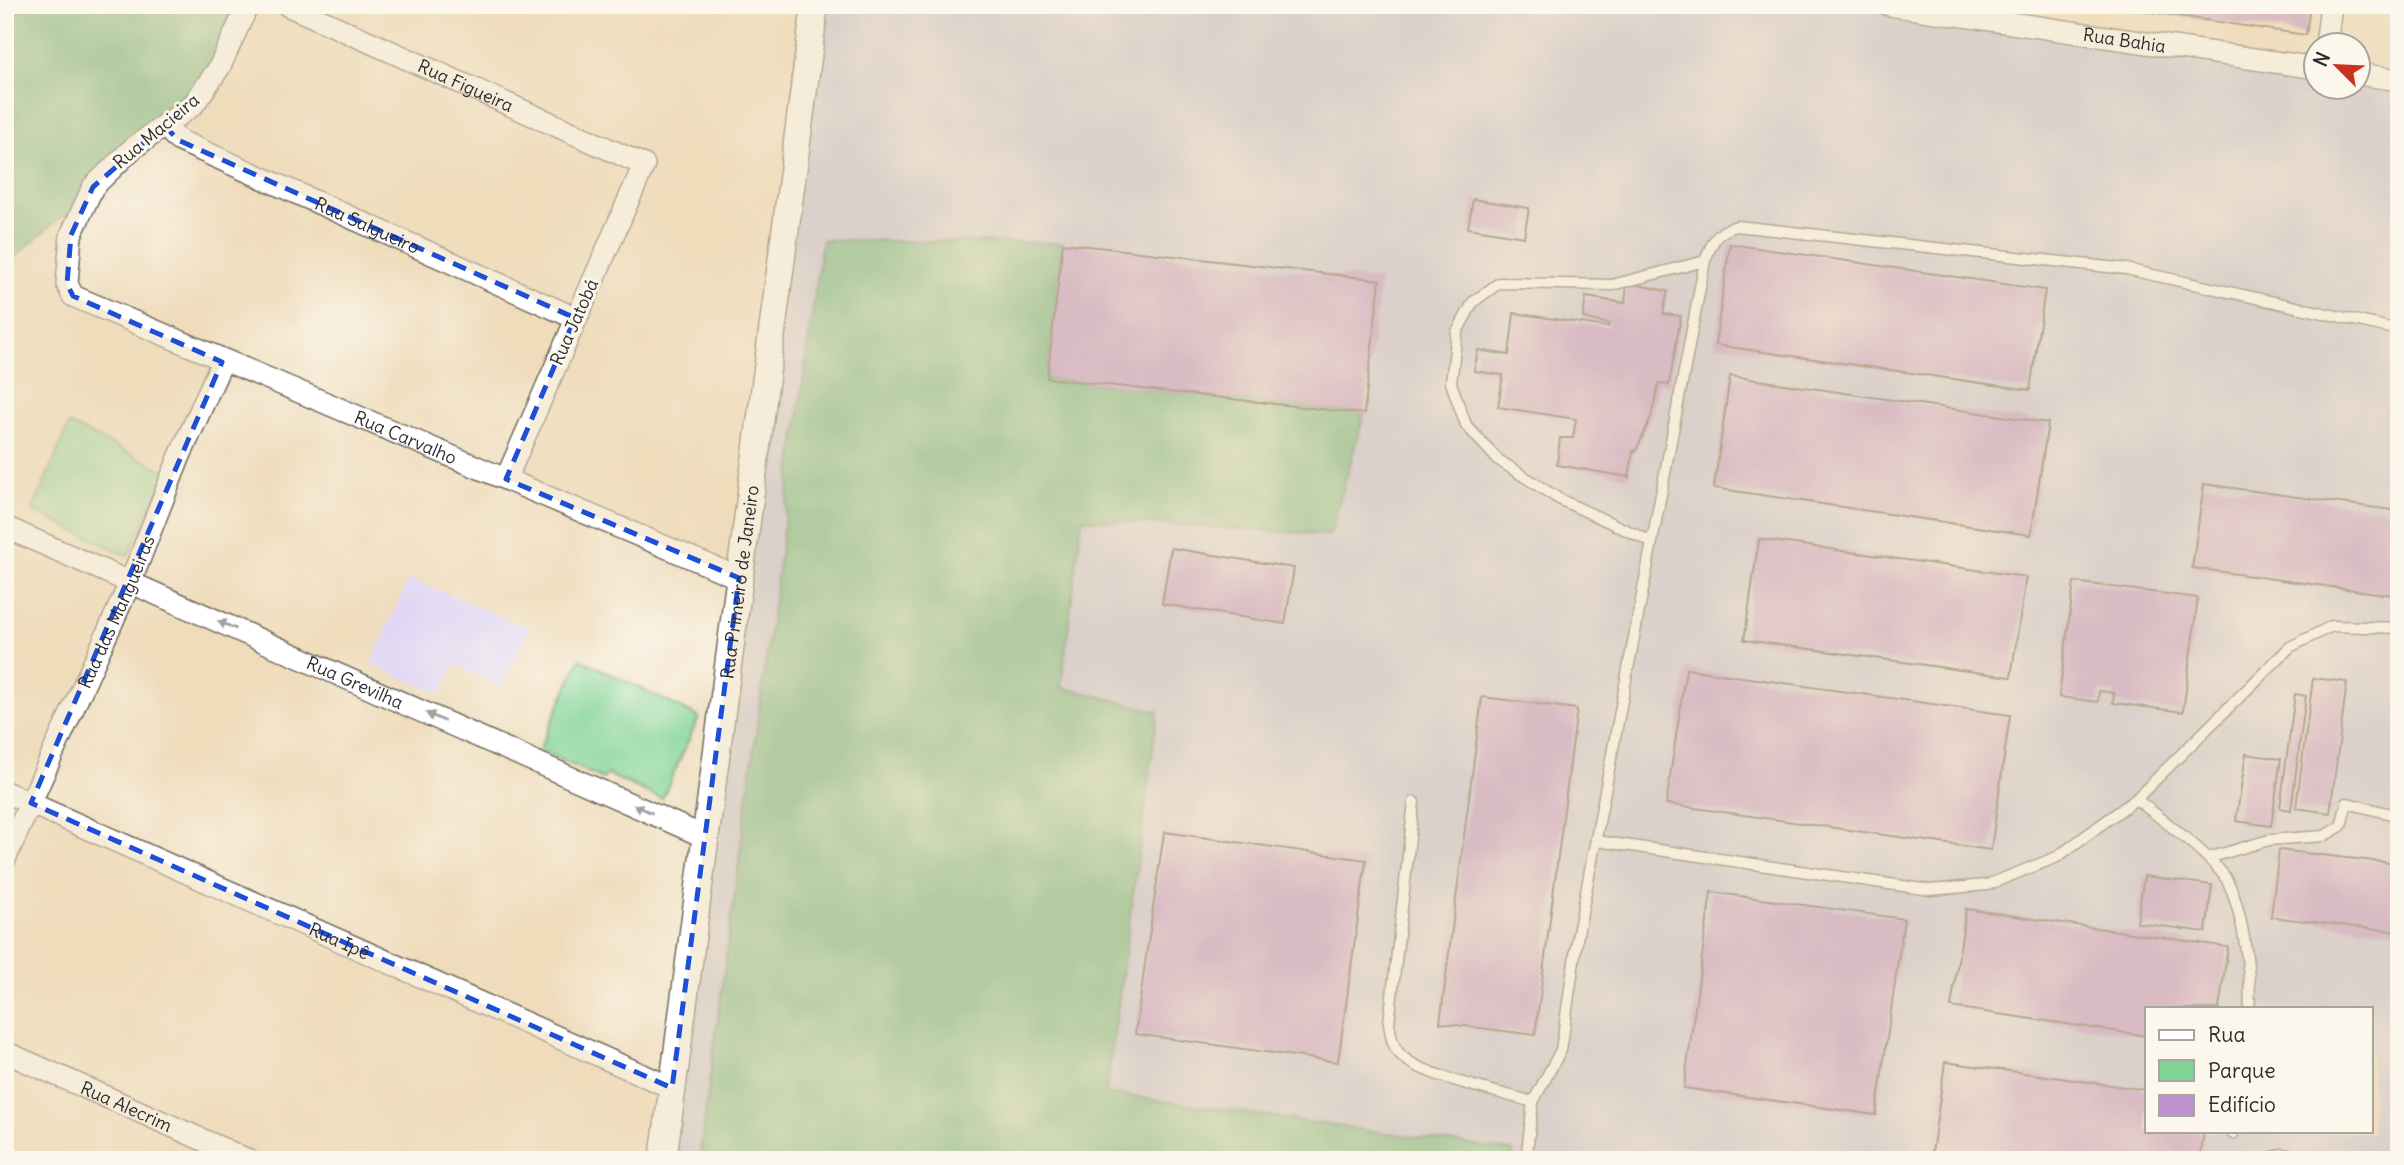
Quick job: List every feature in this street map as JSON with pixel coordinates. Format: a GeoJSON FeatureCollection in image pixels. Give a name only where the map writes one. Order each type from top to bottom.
{"type":"FeatureCollection","features":[{"type":"Feature","properties":{"kind":"street","name":"Rua Macieira"},"geometry":{"type":"LineString","coordinates":[[73,296],[67,284],[71,235],[80,209],[93,187],[164,125],[193,105],[207,86],[248,5]]}},
{"type":"Feature","properties":{"kind":"street","name":"Rua Figueira"},"geometry":{"type":"LineString","coordinates":[[288,5],[644,165]]}},
{"type":"Feature","properties":{"kind":"street","name":"Rua Primeiro de Janeiro"},"geometry":{"type":"LineString","coordinates":[[663,1160],[815,5]]}},
{"type":"Feature","properties":{"kind":"street","name":"Rua Bahia"},"geometry":{"type":"LineString","coordinates":[[1889,5],[1960,10],[2302,66]]}},
{"type":"Feature","properties":{"kind":"street"},"geometry":{"type":"LineString","coordinates":[[2328,32],[2331,5]]}},
{"type":"Feature","properties":{"kind":"street"},"geometry":{"type":"LineString","coordinates":[[2372,76],[2399,80]]}},
{"type":"Feature","properties":{"kind":"street","name":"Rua Salgueiro"},"geometry":{"type":"LineString","coordinates":[[164,125],[178,140],[575,318]]}},
{"type":"Feature","properties":{"kind":"street","name":"Rua Jatobá"},"geometry":{"type":"LineString","coordinates":[[506,479],[644,165]]}},
{"type":"Feature","properties":{"kind":"street","name":"Rua Carvalho"},"geometry":{"type":"LineString","coordinates":[[73,296],[222,362],[739,578]]}},
{"type":"Feature","properties":{"kind":"street","name":"Rua das Mangueiras"},"geometry":{"type":"LineString","coordinates":[[5,859],[130,583],[179,458],[222,362]]}},
{"type":"Feature","properties":{"kind":"street","name":"Rua Grevilha"},"geometry":{"type":"LineString","coordinates":[[5,527],[705,837]]}},
{"type":"Feature","properties":{"kind":"street","name":"Rua Ipê"},"geometry":{"type":"LineString","coordinates":[[5,792],[672,1088]]}},
{"type":"Feature","properties":{"kind":"street","name":"Rua Alecrim"},"geometry":{"type":"LineString","coordinates":[[5,1052],[248,1160]]}},
{"type":"Feature","properties":{"kind":"lane"},"geometry":{"type":"LineString","coordinates":[[1526,1160],[1533,1102],[1561,1050],[1578,934],[1705,261],[1712,241],[1723,229],[1737,226],[2126,269],[2399,330]]}},
{"type":"Feature","properties":{"kind":"lane"},"geometry":{"type":"LineString","coordinates":[[1652,542],[1559,499],[1489,450],[1466,425],[1451,383],[1457,332],[1474,302],[1499,283],[1612,285],[1705,261]]}},
{"type":"Feature","properties":{"kind":"lane"},"geometry":{"type":"LineString","coordinates":[[1597,841],[1930,890],[1987,885],[2057,857],[2136,799],[2290,647],[2332,626],[2399,628]]}},
{"type":"Feature","properties":{"kind":"lane"},"geometry":{"type":"LineString","coordinates":[[2136,799],[2208,858],[2225,876],[2247,953],[2252,991],[2249,1007]]}},
{"type":"Feature","properties":{"kind":"lane"},"geometry":{"type":"LineString","coordinates":[[1414,802],[1389,1023],[1392,1045],[1404,1059],[1427,1069],[1533,1102]]}},
{"type":"Feature","properties":{"kind":"lane"},"geometry":{"type":"LineString","coordinates":[[2208,858],[2269,840],[2323,836],[2341,826],[2347,803],[2399,816]]}},
{"type":"Feature","properties":{"kind":"lane"},"geometry":{"type":"LineString","coordinates":[[2265,1160],[2282,1154],[2324,1160]]}},
{"type":"Feature","properties":{"kind":"highlighted area"},"geometry":{"type":"Polygon","coordinates":[[[164,125],[178,140],[575,318],[506,479],[739,578],[672,1088],[31,803],[222,362],[73,296],[67,284],[71,235],[93,187],[164,125]]]}},
{"type":"Feature","properties":{"kind":"shaded area"},"geometry":{"type":"Polygon","coordinates":[[[815,5],[1889,5],[2302,66],[2302,102],[2372,102],[2372,76],[2399,80],[2399,1160],[663,1160],[815,5]]]}},
{"type":"Feature","properties":{"kind":"shaded area"},"geometry":{"type":"Polygon","coordinates":[[[409,578],[529,628],[501,686],[455,665],[440,694],[371,664],[409,578]]]}},
{"type":"Feature","properties":{"kind":"green space"},"geometry":{"type":"Polygon","coordinates":[[[5,5],[248,5],[219,68],[80,209],[61,217],[5,266],[5,5]]]}},
{"type":"Feature","properties":{"kind":"green space"},"geometry":{"type":"Polygon","coordinates":[[[822,240],[1063,243],[1047,378],[1364,414],[1330,535],[1082,519],[1061,687],[1158,711],[1106,1093],[1513,1151],[1513,1160],[699,1160],[822,240]]]}},
{"type":"Feature","properties":{"kind":"green space"},"geometry":{"type":"Polygon","coordinates":[[[69,424],[168,472],[128,556],[32,511],[69,424]]]}},
{"type":"Feature","properties":{"kind":"green space"},"geometry":{"type":"Polygon","coordinates":[[[580,659],[699,717],[662,799],[607,774],[603,779],[539,750],[580,659]]]}},
{"type":"Feature","properties":{"kind":"building"},"geometry":{"type":"Polygon","coordinates":[[[2103,5],[2310,5],[2306,32],[2302,32],[2302,34],[2103,5]]]}},
{"type":"Feature","properties":{"kind":"building"},"geometry":{"type":"Polygon","coordinates":[[[1473,199],[1529,208],[1524,237],[1468,228],[1473,199]]]}},
{"type":"Feature","properties":{"kind":"building"},"geometry":{"type":"Polygon","coordinates":[[[1063,243],[1380,280],[1364,414],[1047,378],[1063,243]]]}},
{"type":"Feature","properties":{"kind":"building"},"geometry":{"type":"Polygon","coordinates":[[[1730,244],[2045,290],[2030,390],[1715,345],[1730,244]]]}},
{"type":"Feature","properties":{"kind":"building"},"geometry":{"type":"Polygon","coordinates":[[[1627,283],[1668,291],[1663,314],[1681,316],[1669,385],[1659,383],[1651,417],[1636,451],[1633,451],[1629,477],[1557,465],[1560,438],[1573,438],[1576,419],[1498,407],[1503,375],[1474,371],[1478,350],[1509,355],[1514,313],[1608,327],[1609,324],[1583,318],[1586,297],[1625,303],[1627,283]]]}},
{"type":"Feature","properties":{"kind":"building"},"geometry":{"type":"Polygon","coordinates":[[[1730,376],[2048,423],[2031,535],[1714,488],[1730,376]]]}},
{"type":"Feature","properties":{"kind":"building"},"geometry":{"type":"Polygon","coordinates":[[[2204,484],[2399,511],[2399,596],[2192,568],[2204,484]]]}},
{"type":"Feature","properties":{"kind":"building"},"geometry":{"type":"Polygon","coordinates":[[[1759,539],[2026,577],[2011,677],[1744,640],[1759,539]]]}},
{"type":"Feature","properties":{"kind":"building"},"geometry":{"type":"Polygon","coordinates":[[[1171,548],[1294,568],[1285,624],[1162,604],[1171,548]]]}},
{"type":"Feature","properties":{"kind":"building"},"geometry":{"type":"Polygon","coordinates":[[[2074,582],[2198,598],[2183,712],[2113,703],[2114,693],[2099,691],[2098,702],[2059,697],[2074,582]]]}},
{"type":"Feature","properties":{"kind":"building"},"geometry":{"type":"Polygon","coordinates":[[[1686,669],[2010,715],[1991,850],[1666,804],[1686,669]]]}},
{"type":"Feature","properties":{"kind":"building"},"geometry":{"type":"Polygon","coordinates":[[[2313,678],[2347,682],[2330,813],[2296,808],[2313,678]]]}},
{"type":"Feature","properties":{"kind":"building"},"geometry":{"type":"Polygon","coordinates":[[[2295,694],[2306,696],[2291,810],[2280,808],[2295,694]]]}},
{"type":"Feature","properties":{"kind":"building"},"geometry":{"type":"Polygon","coordinates":[[[1482,697],[1577,709],[1535,1035],[1440,1023],[1482,697]]]}},
{"type":"Feature","properties":{"kind":"building"},"geometry":{"type":"Polygon","coordinates":[[[2246,754],[2281,759],[2271,826],[2236,821],[2246,754]]]}},
{"type":"Feature","properties":{"kind":"building"},"geometry":{"type":"Polygon","coordinates":[[[1164,832],[1366,860],[1338,1062],[1135,1034],[1164,832]]]}},
{"type":"Feature","properties":{"kind":"building"},"geometry":{"type":"Polygon","coordinates":[[[2279,850],[2399,864],[2399,932],[2271,917],[2279,850]]]}},
{"type":"Feature","properties":{"kind":"building"},"geometry":{"type":"Polygon","coordinates":[[[2144,876],[2212,885],[2206,932],[2137,923],[2144,876]]]}},
{"type":"Feature","properties":{"kind":"building"},"geometry":{"type":"Polygon","coordinates":[[[1711,892],[1904,919],[1876,1115],[1684,1088],[1711,892]]]}},
{"type":"Feature","properties":{"kind":"building"},"geometry":{"type":"Polygon","coordinates":[[[1966,909],[2228,947],[2219,1007],[2145,1007],[2145,1036],[1951,1007],[1966,909]]]}},
{"type":"Feature","properties":{"kind":"building"},"geometry":{"type":"Polygon","coordinates":[[[1945,1062],[2145,1090],[2145,1134],[2204,1134],[2200,1160],[1931,1160],[1945,1062]]]}}]}
